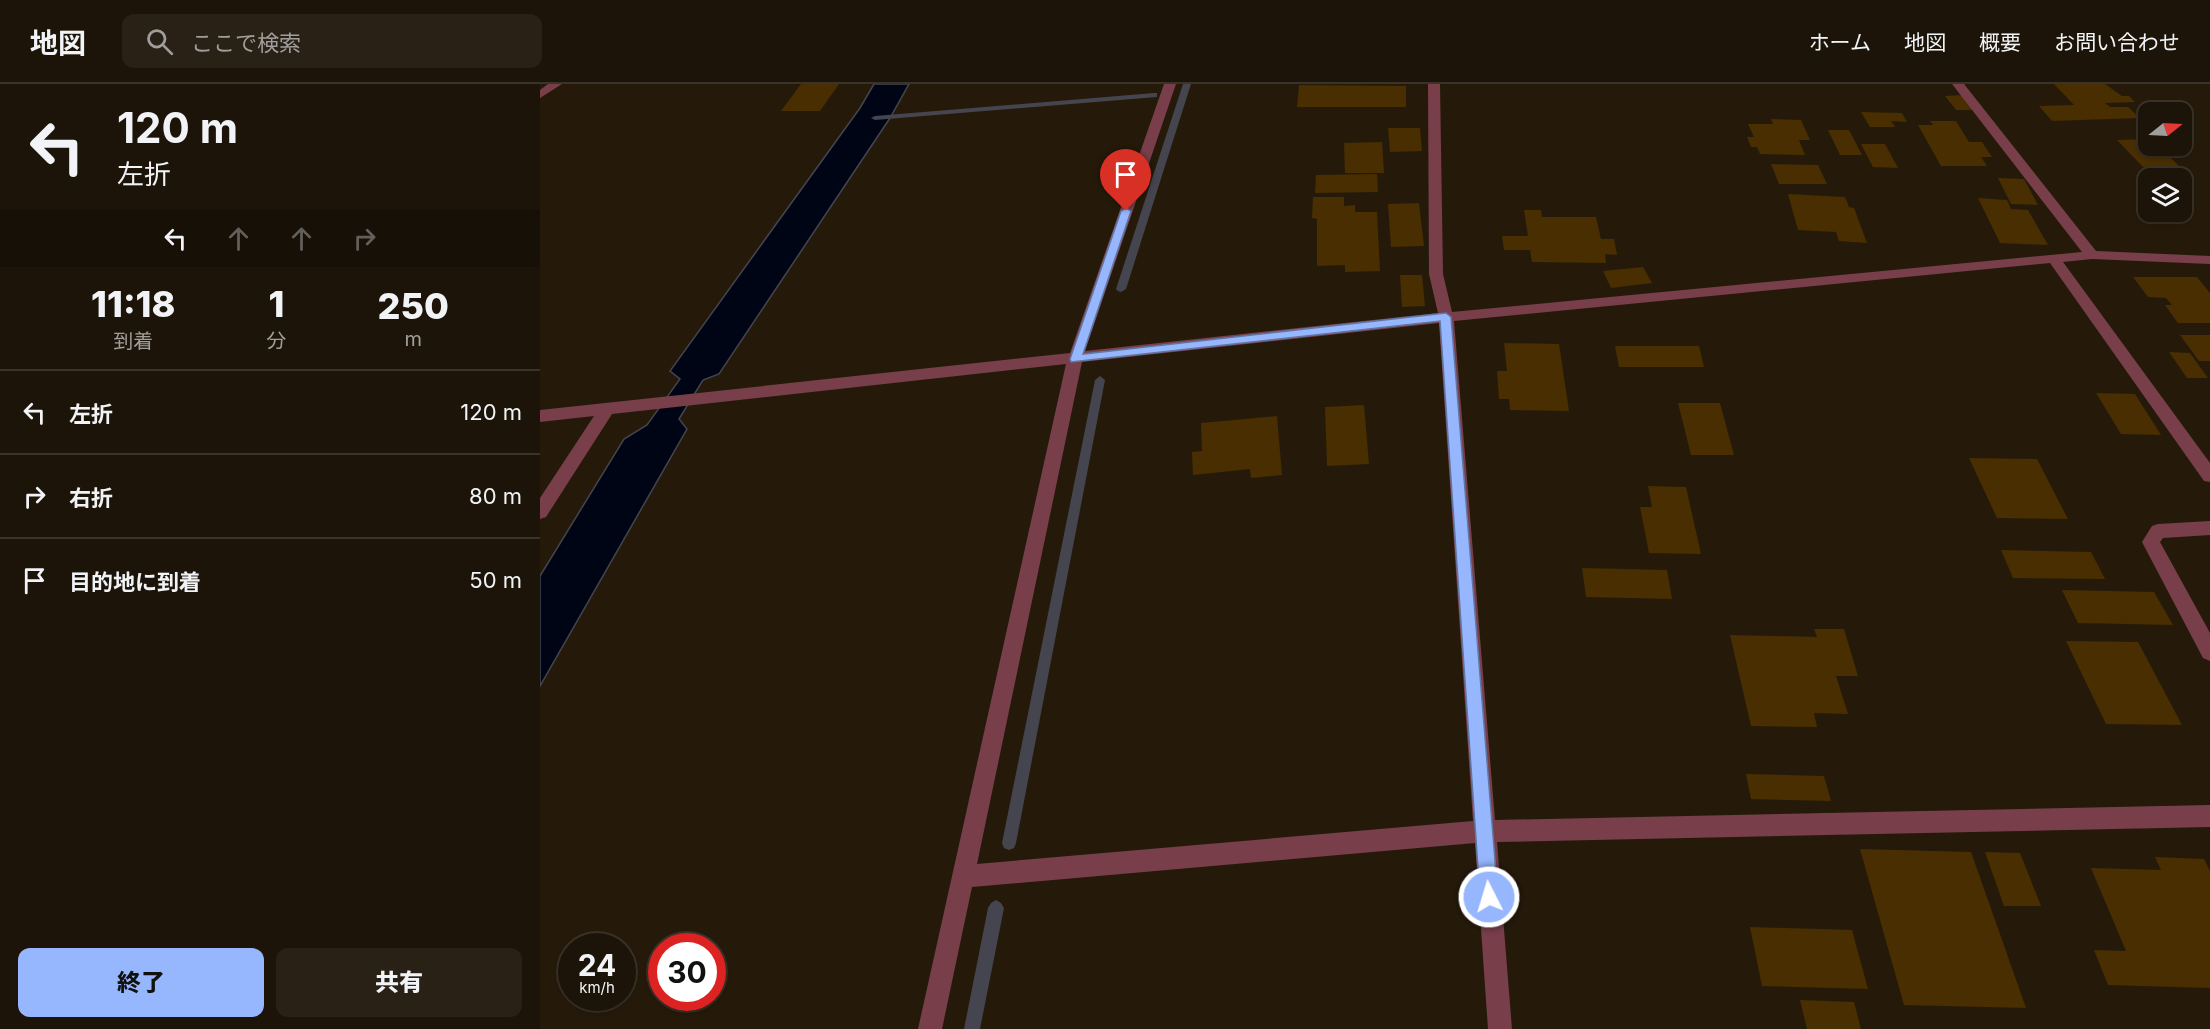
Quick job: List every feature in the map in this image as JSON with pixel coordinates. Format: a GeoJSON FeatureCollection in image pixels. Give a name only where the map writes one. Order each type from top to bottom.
{"type":"FeatureCollection","features":[{"type":"Feature","properties":{"kind":"street"},"geometry":{"type":"LineString","coordinates":[[540,95],[556,84]]}},
{"type":"Feature","properties":{"kind":"street"},"geometry":{"type":"LineString","coordinates":[[930,1029],[1076,359],[1170,84]]}},
{"type":"Feature","properties":{"kind":"street"},"geometry":{"type":"LineString","coordinates":[[1434,84],[1436,274],[1446,317],[1500,1029]]}},
{"type":"Feature","properties":{"kind":"street"},"geometry":{"type":"LineString","coordinates":[[1958,84],[2092,255]]}},
{"type":"Feature","properties":{"kind":"street"},"geometry":{"type":"LineString","coordinates":[[540,416],[1446,317],[2092,255],[2210,260]]}},
{"type":"Feature","properties":{"kind":"street"},"geometry":{"type":"LineString","coordinates":[[2054,259],[2210,476]]}},
{"type":"Feature","properties":{"kind":"street"},"geometry":{"type":"LineString","coordinates":[[540,512],[607,409]]}},
{"type":"Feature","properties":{"kind":"street"},"geometry":{"type":"LineString","coordinates":[[2210,528],[2158,531],[2151,542],[2210,652]]}},
{"type":"Feature","properties":{"kind":"street"},"geometry":{"type":"LineString","coordinates":[[964,876],[1484,831],[2210,816]]}},
{"type":"Feature","properties":{"kind":"water"},"geometry":{"type":"Polygon","coordinates":[[[874,84],[909,84],[890,118],[719,374],[703,380],[679,419],[687,429],[540,686],[540,576],[624,439],[647,425],[680,379],[670,371],[860,108],[874,84]]]}},
{"type":"Feature","properties":{"kind":"building"},"geometry":{"type":"Polygon","coordinates":[[[801,84],[839,84],[820,111],[781,111],[801,84]]]}},
{"type":"Feature","properties":{"kind":"building"},"geometry":{"type":"Polygon","coordinates":[[[2054,84],[2105,84],[2122,96],[2129,96],[2135,102],[2105,103],[2110,107],[2128,107],[2138,118],[2052,121],[2039,106],[2074,105],[2054,84]]]}},
{"type":"Feature","properties":{"kind":"building"},"geometry":{"type":"Polygon","coordinates":[[[1299,85],[1406,86],[1406,107],[1297,107],[1299,85]]]}},
{"type":"Feature","properties":{"kind":"building"},"geometry":{"type":"Polygon","coordinates":[[[1962,95],[1973,110],[1956,110],[1945,96],[1962,95]]]}},
{"type":"Feature","properties":{"kind":"building"},"geometry":{"type":"Polygon","coordinates":[[[1861,112],[1902,113],[1907,122],[1891,121],[1895,127],[1870,127],[1861,112]]]}},
{"type":"Feature","properties":{"kind":"building"},"geometry":{"type":"Polygon","coordinates":[[[1771,119],[1801,120],[1810,140],[1799,140],[1805,155],[1760,154],[1757,147],[1751,147],[1747,137],[1754,137],[1748,124],[1773,124],[1771,119]]]}},
{"type":"Feature","properties":{"kind":"building"},"geometry":{"type":"Polygon","coordinates":[[[1930,121],[1956,121],[1969,142],[1982,142],[1992,157],[1981,157],[1987,166],[1941,166],[1918,125],[1933,125],[1930,121]]]}},
{"type":"Feature","properties":{"kind":"building"},"geometry":{"type":"Polygon","coordinates":[[[1388,128],[1420,128],[1422,151],[1390,152],[1388,128]]]}},
{"type":"Feature","properties":{"kind":"building"},"geometry":{"type":"Polygon","coordinates":[[[1828,130],[1849,130],[1862,155],[1840,155],[1828,130]]]}},
{"type":"Feature","properties":{"kind":"building"},"geometry":{"type":"Polygon","coordinates":[[[2138,139],[2138,156],[2168,156],[2179,166],[2143,167],[2117,140],[2138,139]]]}},
{"type":"Feature","properties":{"kind":"building"},"geometry":{"type":"Polygon","coordinates":[[[1382,142],[1384,173],[1345,173],[1344,143],[1382,142]]]}},
{"type":"Feature","properties":{"kind":"building"},"geometry":{"type":"Polygon","coordinates":[[[1861,144],[1885,144],[1898,168],[1873,167],[1861,144]]]}},
{"type":"Feature","properties":{"kind":"building"},"geometry":{"type":"Polygon","coordinates":[[[1771,164],[1818,165],[1827,184],[1779,184],[1771,164]]]}},
{"type":"Feature","properties":{"kind":"building"},"geometry":{"type":"Polygon","coordinates":[[[1377,174],[1378,192],[1315,193],[1316,175],[1377,174]]]}},
{"type":"Feature","properties":{"kind":"building"},"geometry":{"type":"Polygon","coordinates":[[[1998,178],[2024,179],[2038,205],[2011,204],[1998,178]]]}},
{"type":"Feature","properties":{"kind":"building"},"geometry":{"type":"Polygon","coordinates":[[[1788,194],[1845,197],[1849,207],[1854,208],[1867,243],[1839,241],[1836,232],[1798,230],[1788,194]]]}},
{"type":"Feature","properties":{"kind":"building"},"geometry":{"type":"Polygon","coordinates":[[[1313,197],[1344,197],[1344,206],[1355,205],[1355,212],[1377,212],[1380,271],[1345,272],[1345,265],[1317,266],[1317,219],[1312,218],[1313,197]]]}},
{"type":"Feature","properties":{"kind":"building"},"geometry":{"type":"Polygon","coordinates":[[[1978,198],[2007,200],[2011,209],[2028,210],[2048,245],[2000,243],[1978,198]]]}},
{"type":"Feature","properties":{"kind":"building"},"geometry":{"type":"Polygon","coordinates":[[[1419,203],[1424,246],[1391,247],[1388,204],[1419,203]]]}},
{"type":"Feature","properties":{"kind":"building"},"geometry":{"type":"Polygon","coordinates":[[[1524,210],[1541,210],[1542,217],[1596,217],[1601,239],[1614,239],[1617,255],[1605,254],[1606,263],[1532,262],[1530,250],[1504,250],[1502,236],[1528,236],[1524,210]]]}},
{"type":"Feature","properties":{"kind":"building"},"geometry":{"type":"Polygon","coordinates":[[[1643,267],[1652,283],[1611,288],[1603,271],[1643,267]]]}},
{"type":"Feature","properties":{"kind":"building"},"geometry":{"type":"Polygon","coordinates":[[[1400,275],[1422,275],[1425,306],[1402,307],[1400,275]]]}},
{"type":"Feature","properties":{"kind":"building"},"geometry":{"type":"Polygon","coordinates":[[[2133,277],[2197,277],[2210,293],[2210,323],[2178,323],[2165,305],[2172,305],[2166,298],[2148,297],[2133,277]]]}},
{"type":"Feature","properties":{"kind":"building"},"geometry":{"type":"Polygon","coordinates":[[[2180,335],[2210,335],[2210,361],[2199,361],[2180,335]]]}},
{"type":"Feature","properties":{"kind":"building"},"geometry":{"type":"Polygon","coordinates":[[[1504,343],[1559,344],[1569,411],[1510,410],[1509,399],[1499,399],[1497,371],[1507,371],[1504,343]]]}},
{"type":"Feature","properties":{"kind":"building"},"geometry":{"type":"Polygon","coordinates":[[[1615,346],[1699,346],[1704,367],[1619,367],[1615,346]]]}},
{"type":"Feature","properties":{"kind":"building"},"geometry":{"type":"Polygon","coordinates":[[[2169,352],[2190,353],[2208,378],[2187,378],[2169,352]]]}},
{"type":"Feature","properties":{"kind":"building"},"geometry":{"type":"Polygon","coordinates":[[[2096,393],[2135,394],[2161,435],[2121,434],[2096,393]]]}},
{"type":"Feature","properties":{"kind":"building"},"geometry":{"type":"Polygon","coordinates":[[[1678,403],[1720,403],[1734,455],[1691,455],[1678,403]]]}},
{"type":"Feature","properties":{"kind":"building"},"geometry":{"type":"Polygon","coordinates":[[[1364,405],[1369,464],[1327,466],[1325,407],[1364,405]]]}},
{"type":"Feature","properties":{"kind":"building"},"geometry":{"type":"Polygon","coordinates":[[[1277,416],[1282,475],[1251,478],[1250,469],[1193,475],[1192,452],[1202,451],[1201,423],[1277,416]]]}},
{"type":"Feature","properties":{"kind":"building"},"geometry":{"type":"Polygon","coordinates":[[[1969,458],[2037,459],[2068,519],[1997,518],[1969,458]]]}},
{"type":"Feature","properties":{"kind":"building"},"geometry":{"type":"Polygon","coordinates":[[[1648,486],[1686,487],[1701,554],[1649,553],[1640,507],[1652,507],[1648,486]]]}},
{"type":"Feature","properties":{"kind":"building"},"geometry":{"type":"Polygon","coordinates":[[[2001,550],[2091,552],[2105,579],[2013,578],[2001,550]]]}},
{"type":"Feature","properties":{"kind":"building"},"geometry":{"type":"Polygon","coordinates":[[[1582,568],[1667,570],[1672,599],[1586,597],[1582,568]]]}},
{"type":"Feature","properties":{"kind":"building"},"geometry":{"type":"Polygon","coordinates":[[[2062,590],[2154,592],[2173,625],[2078,623],[2062,590]]]}},
{"type":"Feature","properties":{"kind":"building"},"geometry":{"type":"Polygon","coordinates":[[[1814,629],[1844,629],[1858,676],[1836,676],[1848,714],[1814,713],[1817,727],[1751,726],[1730,635],[1817,637],[1814,629]]]}},
{"type":"Feature","properties":{"kind":"building"},"geometry":{"type":"Polygon","coordinates":[[[2066,641],[2138,642],[2182,725],[2106,724],[2066,641]]]}},
{"type":"Feature","properties":{"kind":"building"},"geometry":{"type":"Polygon","coordinates":[[[1746,774],[1824,776],[1831,801],[1751,799],[1746,774]]]}},
{"type":"Feature","properties":{"kind":"building"},"geometry":{"type":"Polygon","coordinates":[[[1860,849],[1971,852],[2026,1008],[1904,1005],[1860,849]]]}},
{"type":"Feature","properties":{"kind":"building"},"geometry":{"type":"Polygon","coordinates":[[[1985,852],[2020,853],[2041,906],[2004,906],[1985,852]]]}},
{"type":"Feature","properties":{"kind":"building"},"geometry":{"type":"Polygon","coordinates":[[[2155,857],[2204,859],[2210,871],[2210,988],[2108,985],[2094,950],[2126,951],[2091,868],[2161,870],[2155,857]]]}},
{"type":"Feature","properties":{"kind":"building"},"geometry":{"type":"Polygon","coordinates":[[[1750,927],[1852,930],[1868,989],[1762,986],[1750,927]]]}},
{"type":"Feature","properties":{"kind":"building"},"geometry":{"type":"Polygon","coordinates":[[[1800,1000],[1854,1002],[1861,1029],[1807,1029],[1800,1000]]]}},
{"type":"Feature","properties":{"kind":"waterway"},"geometry":{"type":"LineString","coordinates":[[1121,289],[1187,84]]}},
{"type":"Feature","properties":{"kind":"waterway"},"geometry":{"type":"LineString","coordinates":[[875,118],[1154,95]]}},
{"type":"Feature","properties":{"kind":"waterway"},"geometry":{"type":"LineString","coordinates":[[1009,843],[1100,380]]}},
{"type":"Feature","properties":{"kind":"waterway"},"geometry":{"type":"LineString","coordinates":[[972,1029],[996,908]]}},
{"type":"Feature","properties":{"kind":"route"},"geometry":{"type":"LineString","coordinates":[[1126,211],[1076,359],[1446,317],[1489,897]]}}]}
